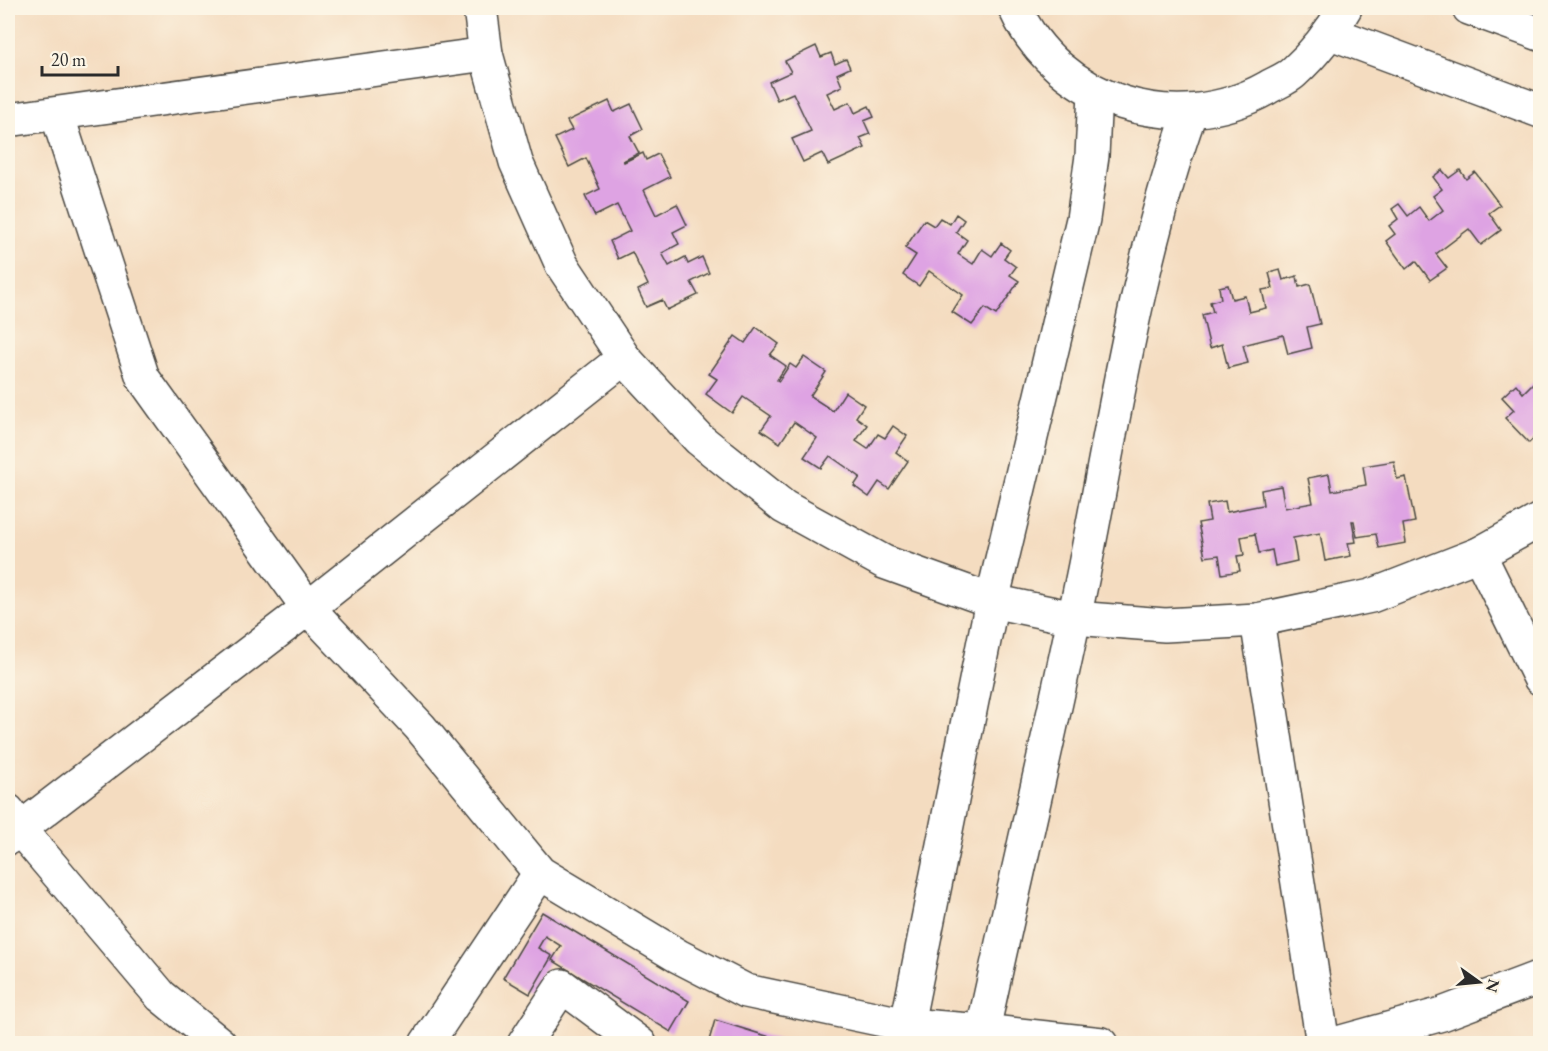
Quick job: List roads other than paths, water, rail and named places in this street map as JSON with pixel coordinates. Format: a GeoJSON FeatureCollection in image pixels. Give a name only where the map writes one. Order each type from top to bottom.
{"type":"FeatureCollection","features":[{"type":"Feature","properties":{"kind":"street"},"geometry":{"type":"LineString","coordinates":[[480,8],[486,54],[516,162],[562,265],[624,358],[699,439],[784,507],[884,562],[992,601],[1074,618],[1166,625],[1257,620],[1371,596],[1479,554],[1540,520]]}},
{"type":"Feature","properties":{"kind":"street"},"geometry":{"type":"LineString","coordinates":[[1016,8],[1024,27],[1055,64],[1095,92],[1141,109],[1190,113],[1245,101],[1293,74],[1338,20],[1540,111]]}},
{"type":"Feature","properties":{"kind":"street"},"geometry":{"type":"LineString","coordinates":[[1468,8],[1540,34]]}},
{"type":"Feature","properties":{"kind":"street"},"geometry":{"type":"LineString","coordinates":[[8,120],[486,54]]}},
{"type":"Feature","properties":{"kind":"street"},"geometry":{"type":"LineString","coordinates":[[905,1034],[992,601],[1083,219],[1092,156],[1095,92]]}},
{"type":"Feature","properties":{"kind":"street"},"geometry":{"type":"LineString","coordinates":[[982,1037],[1074,618],[1145,266],[1165,189],[1190,113]]}},
{"type":"Feature","properties":{"kind":"street"},"geometry":{"type":"LineString","coordinates":[[57,114],[143,378],[308,608],[420,727],[540,873],[678,956],[746,991],[905,1034],[1102,1044]]}},
{"type":"Feature","properties":{"kind":"street"},"geometry":{"type":"LineString","coordinates":[[220,1044],[161,996],[12,826],[308,608],[624,358]]}},
{"type":"Feature","properties":{"kind":"street"},"geometry":{"type":"LineString","coordinates":[[1479,554],[1540,678]]}},
{"type":"Feature","properties":{"kind":"street"},"geometry":{"type":"LineString","coordinates":[[1257,620],[1323,1044]]}},
{"type":"Feature","properties":{"kind":"street"},"geometry":{"type":"LineString","coordinates":[[426,1044],[540,873]]}},
{"type":"Feature","properties":{"kind":"street"},"geometry":{"type":"LineString","coordinates":[[1334,1044],[1442,1014],[1540,977]]}},
{"type":"Feature","properties":{"kind":"street"},"geometry":{"type":"LineString","coordinates":[[524,1044],[562,986],[640,1044]]}}]}
